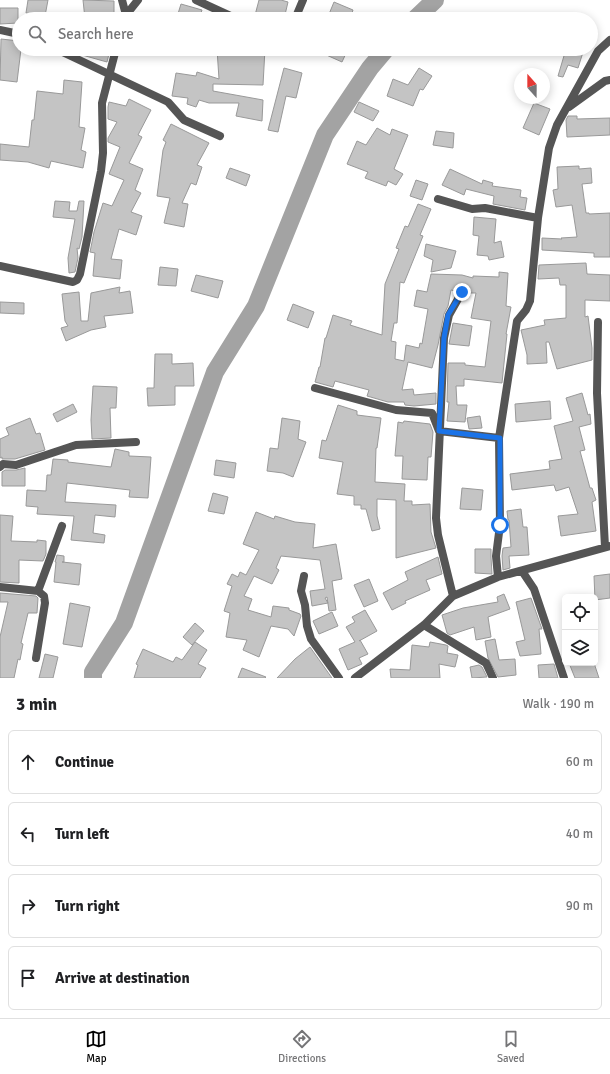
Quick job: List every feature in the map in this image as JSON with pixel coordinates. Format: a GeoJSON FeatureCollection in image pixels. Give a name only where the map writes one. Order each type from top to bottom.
{"type":"FeatureCollection","features":[{"type":"Feature","properties":{"kind":"street"},"geometry":{"type":"LineString","coordinates":[[122,0],[124,12]]}},
{"type":"Feature","properties":{"kind":"street"},"geometry":{"type":"LineString","coordinates":[[129,12],[138,0]]}},
{"type":"Feature","properties":{"kind":"street"},"geometry":{"type":"LineString","coordinates":[[196,0],[222,12]]}},
{"type":"Feature","properties":{"kind":"street"},"geometry":{"type":"LineString","coordinates":[[298,12],[303,0]]}},
{"type":"Feature","properties":{"kind":"street"},"geometry":{"type":"LineString","coordinates":[[0,30],[12,33]]}},
{"type":"Feature","properties":{"kind":"street"},"geometry":{"type":"LineString","coordinates":[[598,51],[610,40]]}},
{"type":"Feature","properties":{"kind":"street"},"geometry":{"type":"LineString","coordinates":[[71,56],[168,102],[184,120],[220,136]]}},
{"type":"Feature","properties":{"kind":"street"},"geometry":{"type":"LineString","coordinates":[[0,266],[73,282],[77,280],[80,274],[101,171],[103,153],[102,103],[114,56]]}},
{"type":"Feature","properties":{"kind":"street"},"geometry":{"type":"LineString","coordinates":[[498,577],[496,556],[500,525],[500,438],[517,321],[526,310],[530,301],[538,218],[549,148],[557,125],[595,56]]}},
{"type":"Feature","properties":{"kind":"street"},"geometry":{"type":"LineString","coordinates":[[566,109],[610,80]]}},
{"type":"Feature","properties":{"kind":"street"},"geometry":{"type":"LineString","coordinates":[[438,200],[468,208],[485,208],[538,218]]}},
{"type":"Feature","properties":{"kind":"street"},"geometry":{"type":"LineString","coordinates":[[453,596],[438,535],[436,518],[444,338],[448,315],[462,292]]}},
{"type":"Feature","properties":{"kind":"street"},"geometry":{"type":"LineString","coordinates":[[355,678],[424,625],[453,596],[498,577],[608,547],[597,393],[598,322]]}},
{"type":"Feature","properties":{"kind":"street"},"geometry":{"type":"LineString","coordinates":[[315,388],[396,410],[432,413],[439,431]]}},
{"type":"Feature","properties":{"kind":"street"},"geometry":{"type":"LineString","coordinates":[[439,431],[500,438]]}},
{"type":"Feature","properties":{"kind":"street"},"geometry":{"type":"LineString","coordinates":[[0,467],[3,464],[16,465],[76,445],[136,442]]}},
{"type":"Feature","properties":{"kind":"street"},"geometry":{"type":"LineString","coordinates":[[38,591],[62,526]]}},
{"type":"Feature","properties":{"kind":"street"},"geometry":{"type":"LineString","coordinates":[[522,571],[534,589],[564,678]]}},
{"type":"Feature","properties":{"kind":"street"},"geometry":{"type":"LineString","coordinates":[[304,576],[301,591],[306,605],[307,626],[311,639],[339,678]]}},
{"type":"Feature","properties":{"kind":"street"},"geometry":{"type":"LineString","coordinates":[[0,587],[38,591],[44,596],[45,603],[36,658]]}},
{"type":"Feature","properties":{"kind":"street"},"geometry":{"type":"LineString","coordinates":[[424,625],[486,663],[493,678]]}},
{"type":"Feature","properties":{"kind":"building"},"geometry":{"type":"Polygon","coordinates":[[[28,0],[48,0],[46,12],[26,12],[28,0]]]}},
{"type":"Feature","properties":{"kind":"building"},"geometry":{"type":"Polygon","coordinates":[[[83,0],[114,1],[114,12],[84,12],[83,0]]]}},
{"type":"Feature","properties":{"kind":"building"},"geometry":{"type":"Polygon","coordinates":[[[259,0],[281,0],[288,2],[286,12],[256,12],[259,0]]]}},
{"type":"Feature","properties":{"kind":"building"},"geometry":{"type":"Polygon","coordinates":[[[334,2],[353,10],[352,12],[330,12],[334,2]]]}},
{"type":"Feature","properties":{"kind":"building"},"geometry":{"type":"Polygon","coordinates":[[[181,4],[202,10],[201,12],[179,12],[181,4]]]}},
{"type":"Feature","properties":{"kind":"building"},"geometry":{"type":"Polygon","coordinates":[[[0,8],[18,8],[18,12],[12,12],[12,23],[0,24],[0,8]]]}},
{"type":"Feature","properties":{"kind":"building"},"geometry":{"type":"Polygon","coordinates":[[[1,39],[12,40],[12,56],[20,56],[17,82],[0,80],[1,39]]]}},
{"type":"Feature","properties":{"kind":"building"},"geometry":{"type":"Polygon","coordinates":[[[86,56],[108,56],[107,62],[86,56]]]}},
{"type":"Feature","properties":{"kind":"building"},"geometry":{"type":"Polygon","coordinates":[[[217,56],[265,56],[263,85],[213,84],[213,91],[263,100],[262,121],[236,116],[239,103],[209,103],[199,100],[196,107],[187,104],[188,98],[172,96],[176,73],[196,76],[197,72],[219,79],[217,56]]]}},
{"type":"Feature","properties":{"kind":"building"},"geometry":{"type":"Polygon","coordinates":[[[329,56],[345,56],[342,62],[329,56]]]}},
{"type":"Feature","properties":{"kind":"building"},"geometry":{"type":"Polygon","coordinates":[[[564,56],[582,56],[578,68],[568,65],[563,77],[558,76],[564,56]]]}},
{"type":"Feature","properties":{"kind":"building"},"geometry":{"type":"Polygon","coordinates":[[[284,68],[302,73],[296,98],[286,96],[278,132],[268,130],[284,68]]]}},
{"type":"Feature","properties":{"kind":"building"},"geometry":{"type":"Polygon","coordinates":[[[419,68],[432,76],[423,90],[420,89],[413,106],[387,96],[393,79],[408,85],[419,68]]]}},
{"type":"Feature","properties":{"kind":"building"},"geometry":{"type":"Polygon","coordinates":[[[64,80],[82,82],[79,127],[85,128],[81,150],[86,152],[83,168],[51,161],[49,168],[28,162],[0,160],[0,144],[29,147],[37,91],[63,94],[64,80]]]}},
{"type":"Feature","properties":{"kind":"building"},"geometry":{"type":"Polygon","coordinates":[[[129,99],[151,110],[138,135],[142,137],[129,163],[143,169],[135,190],[141,193],[131,212],[142,216],[136,235],[119,229],[111,259],[122,260],[120,279],[93,276],[95,253],[90,252],[94,232],[103,203],[112,206],[124,180],[109,174],[120,147],[108,142],[108,138],[117,122],[108,119],[109,102],[126,106],[129,99]]]}},
{"type":"Feature","properties":{"kind":"building"},"geometry":{"type":"Polygon","coordinates":[[[359,102],[379,111],[373,121],[354,112],[359,102]]]}},
{"type":"Feature","properties":{"kind":"building"},"geometry":{"type":"Polygon","coordinates":[[[534,104],[550,109],[539,135],[523,128],[534,104]]]}},
{"type":"Feature","properties":{"kind":"building"},"geometry":{"type":"Polygon","coordinates":[[[568,116],[577,116],[577,119],[610,118],[610,135],[567,137],[566,120],[568,116]]]}},
{"type":"Feature","properties":{"kind":"building"},"geometry":{"type":"Polygon","coordinates":[[[171,124],[209,143],[197,165],[202,167],[196,185],[191,183],[182,203],[188,204],[184,227],[164,223],[170,198],[157,196],[163,150],[166,142],[163,140],[171,124]]]}},
{"type":"Feature","properties":{"kind":"building"},"geometry":{"type":"Polygon","coordinates":[[[377,128],[390,135],[392,129],[408,135],[394,169],[403,174],[396,185],[388,181],[386,186],[365,178],[368,172],[347,164],[357,141],[366,145],[377,128]]]}},
{"type":"Feature","properties":{"kind":"building"},"geometry":{"type":"Polygon","coordinates":[[[436,131],[454,133],[453,148],[433,145],[436,131]]]}},
{"type":"Feature","properties":{"kind":"building"},"geometry":{"type":"Polygon","coordinates":[[[579,166],[579,169],[591,168],[592,183],[582,184],[586,213],[610,213],[610,257],[594,257],[594,253],[542,250],[542,238],[562,239],[561,238],[577,237],[572,205],[556,207],[553,190],[558,189],[557,167],[579,166]]]}},
{"type":"Feature","properties":{"kind":"building"},"geometry":{"type":"Polygon","coordinates":[[[230,168],[250,175],[246,186],[226,178],[230,168]]]}},
{"type":"Feature","properties":{"kind":"building"},"geometry":{"type":"Polygon","coordinates":[[[450,169],[482,184],[483,180],[493,183],[492,186],[521,190],[520,197],[527,198],[525,210],[493,204],[494,196],[466,189],[464,195],[442,185],[450,169]]]}},
{"type":"Feature","properties":{"kind":"building"},"geometry":{"type":"Polygon","coordinates":[[[416,180],[428,184],[422,200],[410,196],[416,180]]]}},
{"type":"Feature","properties":{"kind":"building"},"geometry":{"type":"Polygon","coordinates":[[[55,201],[70,202],[69,211],[77,211],[79,201],[84,201],[82,237],[79,249],[77,248],[78,258],[75,272],[69,273],[68,258],[75,219],[53,217],[55,201]]]}},
{"type":"Feature","properties":{"kind":"building"},"geometry":{"type":"Polygon","coordinates":[[[418,204],[431,209],[420,235],[423,236],[404,283],[400,282],[397,323],[394,323],[391,341],[396,342],[395,359],[404,361],[406,345],[419,348],[420,343],[422,344],[428,309],[414,306],[417,290],[427,292],[431,274],[462,275],[473,278],[473,276],[499,277],[499,272],[508,273],[506,306],[511,307],[506,334],[502,383],[464,379],[464,386],[456,386],[457,405],[467,405],[465,422],[447,421],[449,402],[447,402],[448,363],[465,363],[465,365],[485,367],[491,321],[471,318],[476,293],[467,293],[467,290],[464,287],[460,287],[456,291],[451,290],[432,368],[408,362],[402,390],[413,389],[414,395],[436,393],[436,404],[414,406],[405,405],[404,402],[388,402],[367,396],[369,390],[335,381],[333,387],[315,382],[320,367],[325,338],[333,315],[352,321],[350,325],[382,335],[385,284],[399,249],[396,248],[405,226],[408,227],[418,204]]]}},
{"type":"Feature","properties":{"kind":"building"},"geometry":{"type":"Polygon","coordinates":[[[474,217],[496,219],[494,243],[501,241],[504,257],[489,260],[488,256],[477,255],[479,236],[473,235],[474,217]]]}},
{"type":"Feature","properties":{"kind":"building"},"geometry":{"type":"Polygon","coordinates":[[[426,244],[456,251],[451,268],[431,272],[433,260],[424,256],[426,244]]]}},
{"type":"Feature","properties":{"kind":"building"},"geometry":{"type":"Polygon","coordinates":[[[586,263],[587,274],[610,275],[610,301],[585,300],[585,317],[588,316],[592,360],[557,369],[549,342],[546,342],[547,363],[527,364],[527,355],[521,330],[545,325],[544,320],[566,318],[566,285],[560,285],[559,278],[538,279],[539,265],[586,263]]]}},
{"type":"Feature","properties":{"kind":"building"},"geometry":{"type":"Polygon","coordinates":[[[160,267],[178,269],[176,286],[158,285],[160,267]]]}},
{"type":"Feature","properties":{"kind":"building"},"geometry":{"type":"Polygon","coordinates":[[[196,275],[223,281],[218,298],[191,291],[196,275]]]}},
{"type":"Feature","properties":{"kind":"building"},"geometry":{"type":"Polygon","coordinates":[[[120,287],[119,293],[130,291],[133,313],[104,316],[106,327],[91,330],[66,341],[61,328],[68,326],[65,321],[62,294],[79,292],[81,321],[88,321],[91,293],[120,287]]]}},
{"type":"Feature","properties":{"kind":"building"},"geometry":{"type":"Polygon","coordinates":[[[0,302],[24,303],[24,314],[0,313],[0,302]]]}},
{"type":"Feature","properties":{"kind":"building"},"geometry":{"type":"Polygon","coordinates":[[[293,304],[314,312],[308,328],[287,320],[293,304]]]}},
{"type":"Feature","properties":{"kind":"building"},"geometry":{"type":"Polygon","coordinates":[[[453,323],[472,326],[469,346],[449,344],[453,323]]]}},
{"type":"Feature","properties":{"kind":"building"},"geometry":{"type":"Polygon","coordinates":[[[155,354],[172,354],[172,364],[193,363],[194,386],[175,386],[175,405],[148,406],[147,388],[154,388],[155,354]]]}},
{"type":"Feature","properties":{"kind":"building"},"geometry":{"type":"Polygon","coordinates":[[[93,386],[117,387],[116,408],[110,408],[111,438],[92,439],[91,420],[93,386]]]}},
{"type":"Feature","properties":{"kind":"building"},"geometry":{"type":"Polygon","coordinates":[[[582,393],[588,415],[590,414],[591,424],[579,427],[585,450],[580,451],[590,488],[592,488],[596,500],[592,502],[596,531],[561,536],[558,516],[578,514],[569,487],[556,491],[554,485],[512,490],[510,474],[550,469],[549,461],[562,459],[554,426],[573,421],[566,398],[582,393]]]}},
{"type":"Feature","properties":{"kind":"building"},"geometry":{"type":"Polygon","coordinates":[[[550,401],[551,419],[516,422],[515,404],[550,401]]]}},
{"type":"Feature","properties":{"kind":"building"},"geometry":{"type":"Polygon","coordinates":[[[73,404],[77,412],[57,422],[53,414],[73,404]]]}},
{"type":"Feature","properties":{"kind":"building"},"geometry":{"type":"Polygon","coordinates":[[[338,405],[357,411],[357,415],[381,418],[376,448],[375,482],[405,484],[404,501],[412,501],[412,505],[430,504],[431,532],[436,548],[396,558],[396,500],[377,499],[377,516],[380,529],[372,531],[366,509],[361,509],[361,505],[354,505],[354,496],[337,494],[343,462],[319,458],[322,440],[326,441],[338,405]]]}},
{"type":"Feature","properties":{"kind":"building"},"geometry":{"type":"Polygon","coordinates":[[[480,416],[482,428],[469,429],[467,418],[480,416]]]}},
{"type":"Feature","properties":{"kind":"building"},"geometry":{"type":"Polygon","coordinates":[[[30,418],[36,434],[40,433],[45,450],[15,459],[0,458],[0,439],[9,435],[6,428],[30,418]]]}},
{"type":"Feature","properties":{"kind":"building"},"geometry":{"type":"Polygon","coordinates":[[[282,418],[300,421],[298,439],[306,442],[293,477],[283,473],[267,471],[270,448],[278,449],[282,418]]]}},
{"type":"Feature","properties":{"kind":"building"},"geometry":{"type":"Polygon","coordinates":[[[404,421],[430,424],[433,432],[431,457],[428,457],[427,480],[402,479],[403,456],[395,456],[398,422],[403,423],[404,421]]]}},
{"type":"Feature","properties":{"kind":"building"},"geometry":{"type":"Polygon","coordinates":[[[115,449],[129,452],[129,456],[151,457],[148,498],[129,497],[130,490],[67,483],[65,502],[116,505],[115,517],[95,515],[93,533],[105,535],[104,543],[71,540],[74,516],[37,514],[38,507],[26,506],[27,490],[46,491],[47,475],[51,475],[53,459],[111,467],[115,449]]]}},
{"type":"Feature","properties":{"kind":"building"},"geometry":{"type":"Polygon","coordinates":[[[216,460],[236,463],[234,478],[214,475],[216,460]]]}},
{"type":"Feature","properties":{"kind":"building"},"geometry":{"type":"Polygon","coordinates":[[[25,468],[25,486],[2,486],[2,472],[5,470],[25,468]]]}},
{"type":"Feature","properties":{"kind":"building"},"geometry":{"type":"Polygon","coordinates":[[[462,488],[483,490],[481,510],[460,509],[462,488]]]}},
{"type":"Feature","properties":{"kind":"building"},"geometry":{"type":"Polygon","coordinates":[[[213,493],[228,497],[224,514],[208,511],[213,493]]]}},
{"type":"Feature","properties":{"kind":"building"},"geometry":{"type":"Polygon","coordinates":[[[521,509],[523,527],[527,527],[529,555],[509,556],[510,568],[503,570],[503,548],[511,547],[507,511],[521,509]]]}},
{"type":"Feature","properties":{"kind":"building"},"geometry":{"type":"Polygon","coordinates":[[[256,512],[274,519],[275,516],[295,522],[315,524],[313,548],[336,544],[342,579],[332,581],[336,610],[329,611],[328,603],[312,606],[310,591],[325,589],[320,560],[281,556],[276,568],[279,570],[272,584],[254,576],[244,596],[252,599],[248,610],[271,617],[273,606],[289,608],[289,610],[300,614],[301,616],[294,636],[288,629],[271,626],[259,657],[243,650],[247,640],[226,637],[230,613],[224,611],[232,586],[227,584],[232,574],[238,577],[240,572],[246,575],[259,550],[243,544],[256,512]]]}},
{"type":"Feature","properties":{"kind":"building"},"geometry":{"type":"Polygon","coordinates":[[[0,515],[13,516],[11,541],[46,541],[46,554],[43,561],[19,560],[19,583],[0,582],[0,515]]]}},
{"type":"Feature","properties":{"kind":"building"},"geometry":{"type":"Polygon","coordinates":[[[475,549],[491,549],[492,574],[475,573],[475,549]]]}},
{"type":"Feature","properties":{"kind":"building"},"geometry":{"type":"Polygon","coordinates":[[[57,555],[64,556],[64,562],[62,562],[81,564],[79,585],[54,582],[55,562],[57,555]]]}},
{"type":"Feature","properties":{"kind":"building"},"geometry":{"type":"Polygon","coordinates":[[[438,557],[442,574],[426,580],[430,590],[405,601],[406,603],[392,610],[383,593],[408,580],[405,572],[438,557]]]}},
{"type":"Feature","properties":{"kind":"building"},"geometry":{"type":"Polygon","coordinates":[[[610,574],[610,598],[598,600],[598,594],[595,594],[594,576],[610,574]]]}},
{"type":"Feature","properties":{"kind":"building"},"geometry":{"type":"Polygon","coordinates":[[[369,579],[378,601],[364,607],[354,585],[369,579]]]}},
{"type":"Feature","properties":{"kind":"building"},"geometry":{"type":"Polygon","coordinates":[[[0,593],[36,596],[38,598],[37,613],[28,613],[21,643],[23,644],[20,660],[18,659],[14,678],[0,678],[0,637],[8,602],[0,602],[0,593]]]}},
{"type":"Feature","properties":{"kind":"building"},"geometry":{"type":"Polygon","coordinates":[[[504,594],[510,609],[488,617],[491,637],[476,640],[474,627],[450,635],[447,633],[442,615],[463,608],[498,602],[497,597],[504,594]]]}},
{"type":"Feature","properties":{"kind":"building"},"geometry":{"type":"Polygon","coordinates":[[[531,598],[542,629],[539,629],[541,654],[520,656],[516,642],[525,640],[516,602],[531,598]]]}},
{"type":"Feature","properties":{"kind":"building"},"geometry":{"type":"Polygon","coordinates":[[[70,603],[90,607],[82,647],[63,644],[70,603]]]}},
{"type":"Feature","properties":{"kind":"building"},"geometry":{"type":"Polygon","coordinates":[[[365,610],[377,631],[360,640],[368,654],[359,658],[362,664],[348,670],[339,649],[355,642],[346,627],[355,622],[352,617],[365,610]]]}},
{"type":"Feature","properties":{"kind":"building"},"geometry":{"type":"Polygon","coordinates":[[[332,612],[338,626],[319,634],[313,621],[332,612]]]}},
{"type":"Feature","properties":{"kind":"building"},"geometry":{"type":"Polygon","coordinates":[[[195,623],[204,631],[192,645],[183,637],[195,623]]]}},
{"type":"Feature","properties":{"kind":"building"},"geometry":{"type":"Polygon","coordinates":[[[495,639],[499,660],[515,659],[516,675],[498,677],[488,658],[485,641],[495,639]]]}},
{"type":"Feature","properties":{"kind":"building"},"geometry":{"type":"Polygon","coordinates":[[[195,642],[207,650],[198,664],[206,668],[200,678],[134,678],[138,665],[136,664],[143,649],[173,662],[176,657],[182,660],[195,642]]]}},
{"type":"Feature","properties":{"kind":"building"},"geometry":{"type":"Polygon","coordinates":[[[430,642],[446,645],[448,646],[447,653],[458,655],[455,667],[439,664],[440,678],[391,678],[390,669],[410,670],[412,645],[429,647],[430,642]]]}},
{"type":"Feature","properties":{"kind":"building"},"geometry":{"type":"Polygon","coordinates":[[[310,647],[332,678],[277,678],[295,659],[310,647]]]}},
{"type":"Feature","properties":{"kind":"building"},"geometry":{"type":"Polygon","coordinates":[[[45,654],[58,657],[53,678],[39,678],[45,654]]]}},
{"type":"Feature","properties":{"kind":"building"},"geometry":{"type":"Polygon","coordinates":[[[554,664],[558,678],[539,678],[538,665],[554,664]]]}},
{"type":"Feature","properties":{"kind":"building"},"geometry":{"type":"Polygon","coordinates":[[[479,665],[482,667],[487,677],[472,678],[470,667],[479,665]]]}},
{"type":"Feature","properties":{"kind":"building"},"geometry":{"type":"Polygon","coordinates":[[[570,666],[595,666],[599,678],[575,678],[570,666]]]}},
{"type":"Feature","properties":{"kind":"building"},"geometry":{"type":"Polygon","coordinates":[[[242,668],[266,677],[238,678],[242,668]]]}},
{"type":"Feature","properties":{"kind":"waterway"},"geometry":{"type":"LineString","coordinates":[[422,12],[435,0]]}},
{"type":"Feature","properties":{"kind":"waterway"},"geometry":{"type":"LineString","coordinates":[[93,678],[93,672],[124,623],[215,372],[256,306],[325,135],[370,68],[380,56]]}},
{"type":"Feature","properties":{"kind":"route"},"geometry":{"type":"LineString","coordinates":[[462,292],[448,315],[444,338],[439,431],[500,438],[500,525]]}}]}
